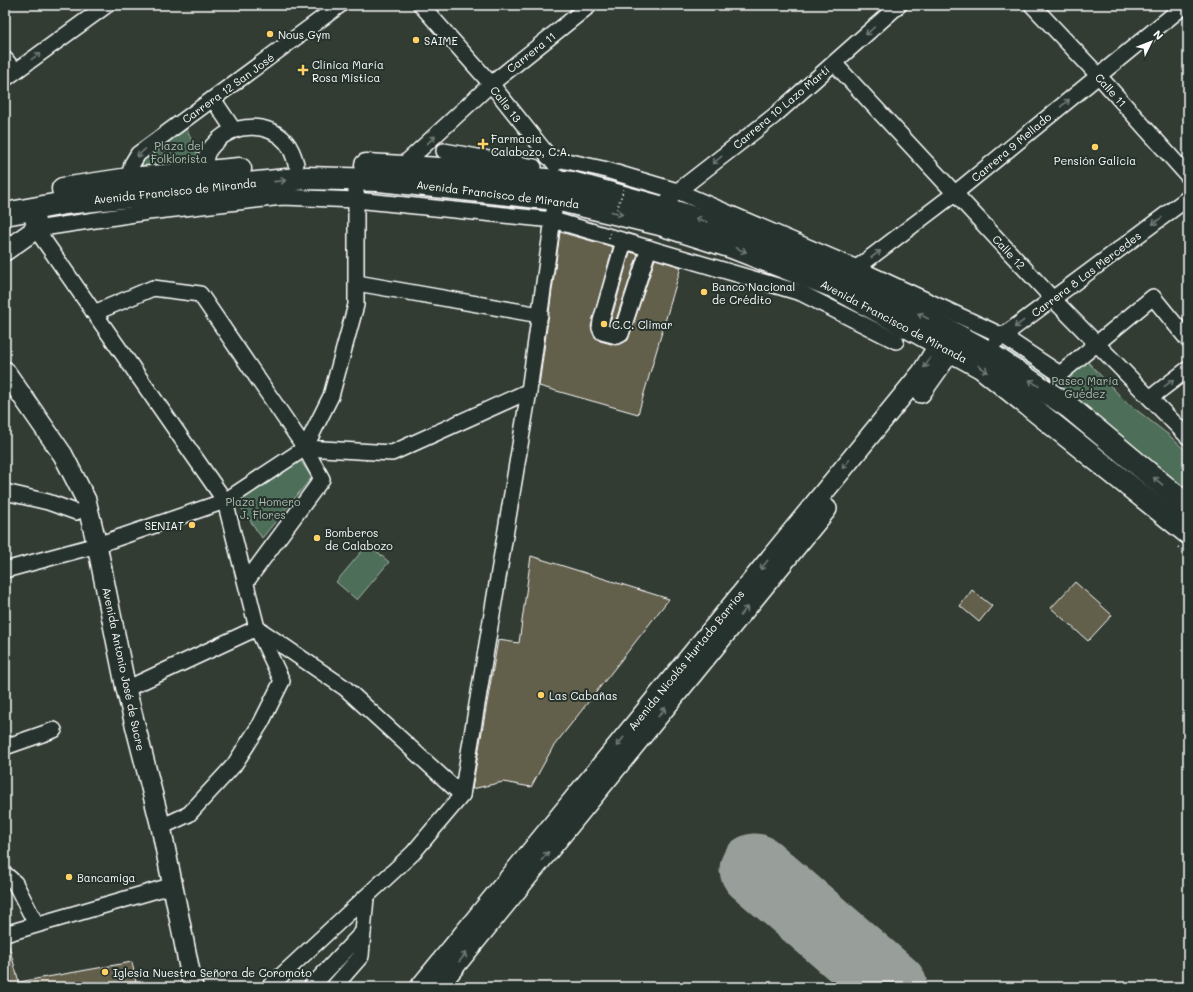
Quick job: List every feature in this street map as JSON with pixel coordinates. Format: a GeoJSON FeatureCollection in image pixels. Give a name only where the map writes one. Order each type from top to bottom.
{"type":"FeatureCollection","features":[{"type":"Feature","properties":{"kind":"highway","name":"Avenida Francisco de Miranda"},"geometry":{"type":"LineString","coordinates":[[130,187],[306,178],[356,178],[380,173],[402,166],[462,162],[515,170],[572,183],[660,207],[740,233],[846,277],[950,340],[981,367],[1188,533]]}},
{"type":"Feature","properties":{"kind":"highway","name":"Avenida Francisco de Miranda"},"geometry":{"type":"LineString","coordinates":[[5,199],[63,196],[130,187],[206,172],[296,164],[380,173],[588,205],[660,224],[732,247],[846,277]]}},
{"type":"Feature","properties":{"kind":"highway","name":"Avenida Francisco de Miranda"},"geometry":{"type":"LineString","coordinates":[[5,214],[35,219],[63,196]]}},
{"type":"Feature","properties":{"kind":"highway","name":"Avenida Francisco de Miranda"},"geometry":{"type":"LineString","coordinates":[[950,340],[984,350],[1069,407],[1188,506]]}},
{"type":"Feature","properties":{"kind":"main road"},"geometry":{"type":"LineString","coordinates":[[5,251],[35,219]]}},
{"type":"Feature","properties":{"kind":"main road","name":"Avenida Nicolás Hurtado Barrios"},"geometry":{"type":"LineString","coordinates":[[420,987],[922,372],[950,340]]}},
{"type":"Feature","properties":{"kind":"main road","name":"Avenida Nicolás Hurtado Barrios"},"geometry":{"type":"LineString","coordinates":[[438,987],[933,379],[950,340]]}},
{"type":"Feature","properties":{"kind":"main road","name":"Avenida Antonio José de Sucre"},"geometry":{"type":"LineString","coordinates":[[5,371],[63,455],[86,500],[91,546],[123,720],[170,887],[193,987]]}},
{"type":"Feature","properties":{"kind":"main road","name":"Avenida Antonio José de Sucre"},"geometry":{"type":"LineString","coordinates":[[5,392],[56,464],[70,489],[76,512],[91,546],[161,827],[184,987]]}},
{"type":"Feature","properties":{"kind":"street"},"geometry":{"type":"LineString","coordinates":[[5,59],[10,75],[107,5]]}},
{"type":"Feature","properties":{"kind":"street","name":"Carrera 12 San José"},"geometry":{"type":"LineString","coordinates":[[130,187],[132,164],[138,154],[340,5]]}},
{"type":"Feature","properties":{"kind":"street","name":"Calle 13"},"geometry":{"type":"LineString","coordinates":[[421,5],[491,84],[548,157],[572,183],[588,205]]}},
{"type":"Feature","properties":{"kind":"street","name":"Carrera 11"},"geometry":{"type":"LineString","coordinates":[[402,166],[491,84],[590,5]]}},
{"type":"Feature","properties":{"kind":"street","name":"Carrera 10 Lazo Martí"},"geometry":{"type":"LineString","coordinates":[[660,207],[677,191],[774,116],[899,5]]}},
{"type":"Feature","properties":{"kind":"street","name":"Calle 11"},"geometry":{"type":"LineString","coordinates":[[1032,5],[1098,75],[1188,176]]}},
{"type":"Feature","properties":{"kind":"street","name":"Carrera 9 Mellado"},"geometry":{"type":"LineString","coordinates":[[846,277],[954,194],[1098,75],[1183,9]]}},
{"type":"Feature","properties":{"kind":"street","name":"Calle 12"},"geometry":{"type":"LineString","coordinates":[[834,63],[1052,298],[1188,437]]}},
{"type":"Feature","properties":{"kind":"street"},"geometry":{"type":"LineString","coordinates":[[213,99],[233,129]]}},
{"type":"Feature","properties":{"kind":"street"},"geometry":{"type":"LineString","coordinates":[[206,172],[206,156],[210,148],[233,129],[244,127],[260,128],[277,135],[290,148],[296,164]]}},
{"type":"Feature","properties":{"kind":"street","name":"Avenida Francisco de Miranda"},"geometry":{"type":"LineString","coordinates":[[444,151],[462,162]]}},
{"type":"Feature","properties":{"kind":"street","name":"Avenida Francisco de Miranda"},"geometry":{"type":"LineString","coordinates":[[548,157],[603,169],[677,191],[846,277],[1003,336],[1060,374],[1096,343]]}},
{"type":"Feature","properties":{"kind":"street","name":"Avenida Francisco de Miranda"},"geometry":{"type":"LineString","coordinates":[[515,170],[534,167]]}},
{"type":"Feature","properties":{"kind":"street"},"geometry":{"type":"LineString","coordinates":[[5,570],[91,546],[225,501],[305,448],[331,396],[356,304],[356,178]]}},
{"type":"Feature","properties":{"kind":"street","name":"Avenida Francisco de Miranda"},"geometry":{"type":"LineString","coordinates":[[35,219],[148,212],[283,198],[356,200],[552,220],[801,292],[896,341]]}},
{"type":"Feature","properties":{"kind":"street","name":"Carrera 8 Las Mercedes"},"geometry":{"type":"LineString","coordinates":[[984,350],[1188,198]]}},
{"type":"Feature","properties":{"kind":"street"},"geometry":{"type":"LineString","coordinates":[[269,987],[413,853],[462,795],[529,391],[556,199]]}},
{"type":"Feature","properties":{"kind":"street"},"geometry":{"type":"LineString","coordinates":[[35,219],[94,313],[225,501],[257,628],[282,681],[265,716],[234,765],[189,814],[161,827]]}},
{"type":"Feature","properties":{"kind":"street"},"geometry":{"type":"LineString","coordinates":[[616,239],[601,321],[600,328],[602,332],[617,336],[620,334],[649,248]]}},
{"type":"Feature","properties":{"kind":"street"},"geometry":{"type":"LineString","coordinates":[[357,283],[540,316]]}},
{"type":"Feature","properties":{"kind":"street"},"geometry":{"type":"LineString","coordinates":[[94,313],[153,288],[200,294],[305,448],[322,479],[246,582]]}},
{"type":"Feature","properties":{"kind":"street"},"geometry":{"type":"LineString","coordinates":[[1096,343],[1154,297],[1188,340]]}},
{"type":"Feature","properties":{"kind":"street"},"geometry":{"type":"LineString","coordinates":[[1150,398],[1188,369]]}},
{"type":"Feature","properties":{"kind":"street"},"geometry":{"type":"LineString","coordinates":[[305,448],[392,453],[529,391]]}},
{"type":"Feature","properties":{"kind":"street"},"geometry":{"type":"LineString","coordinates":[[5,492],[48,502],[76,512]]}},
{"type":"Feature","properties":{"kind":"street"},"geometry":{"type":"LineString","coordinates":[[257,628],[345,688],[462,795]]}},
{"type":"Feature","properties":{"kind":"street"},"geometry":{"type":"LineString","coordinates":[[126,688],[257,628]]}},
{"type":"Feature","properties":{"kind":"street"},"geometry":{"type":"LineString","coordinates":[[5,747],[54,730]]}},
{"type":"Feature","properties":{"kind":"street"},"geometry":{"type":"LineString","coordinates":[[5,874],[15,883],[36,924]]}},
{"type":"Feature","properties":{"kind":"street"},"geometry":{"type":"LineString","coordinates":[[5,934],[170,887]]}},
{"type":"Feature","properties":{"kind":"street"},"geometry":{"type":"LineString","coordinates":[[334,987],[361,956],[366,896]]}},
{"type":"Feature","properties":{"kind":"street"},"geometry":{"type":"LineString","coordinates":[[311,987],[363,932]]}},
{"type":"Feature","properties":{"kind":"path"},"geometry":{"type":"LineString","coordinates":[[616,213],[624,187]]}},
{"type":"Feature","properties":{"kind":"path"},"geometry":{"type":"LineString","coordinates":[[611,230],[616,239]]}},
{"type":"Feature","properties":{"kind":"green space","name":"Plaza del Folklorista"},"geometry":{"type":"Polygon","coordinates":[[[187,129],[201,163],[143,171],[141,160],[187,129]]]}},
{"type":"Feature","properties":{"kind":"green space","name":"Paseo María Guédez"},"geometry":{"type":"Polygon","coordinates":[[[1008,346],[1062,380],[1086,360],[1125,401],[1170,436],[1188,453],[1188,499],[1003,352],[1008,346]]]}},
{"type":"Feature","properties":{"kind":"green space","name":"Plaza Homero J. Flores"},"geometry":{"type":"Polygon","coordinates":[[[299,459],[312,477],[262,538],[238,503],[299,459]]]}},
{"type":"Feature","properties":{"kind":"green space"},"geometry":{"type":"Polygon","coordinates":[[[368,544],[389,562],[357,600],[336,582],[368,544]]]}},
{"type":"Feature","properties":{"kind":"building","name":"C.C. Climar"},"geometry":{"type":"Polygon","coordinates":[[[560,232],[613,247],[591,327],[594,336],[600,341],[615,345],[621,344],[628,340],[655,259],[681,267],[638,414],[539,386],[560,232]]]}},
{"type":"Feature","properties":{"kind":"building"},"geometry":{"type":"Polygon","coordinates":[[[630,252],[638,254],[614,326],[610,325],[610,323],[630,252]]]}},
{"type":"Feature","properties":{"kind":"building","name":"Las Cabañas"},"geometry":{"type":"Polygon","coordinates":[[[531,556],[669,599],[553,747],[531,787],[503,782],[472,789],[498,640],[519,643],[531,556]]]}},
{"type":"Feature","properties":{"kind":"building"},"geometry":{"type":"Polygon","coordinates":[[[1075,582],[1112,615],[1088,641],[1051,608],[1075,582]]]}},
{"type":"Feature","properties":{"kind":"building"},"geometry":{"type":"Polygon","coordinates":[[[972,590],[992,606],[979,622],[960,606],[972,590]]]}},
{"type":"Feature","properties":{"kind":"building","name":"Iglesia Nuestra Señora de Coromoto"},"geometry":{"type":"Polygon","coordinates":[[[5,943],[8,943],[19,982],[132,962],[137,987],[5,987],[5,943]]]}},
{"type":"Feature","properties":{"kind":"runway"},"geometry":{"type":"LineString","coordinates":[[755,869],[892,987]]}},
{"type":"Feature","properties":{"kind":"place","name":"Nous Gym"},"geometry":{"type":"Point","coordinates":[270,34]}},
{"type":"Feature","properties":{"kind":"place","name":"SAIME"},"geometry":{"type":"Point","coordinates":[416,40]}},
{"type":"Feature","properties":{"kind":"place","name":"Clínica María Rosa Mistica"},"geometry":{"type":"Point","coordinates":[303,70]}},
{"type":"Feature","properties":{"kind":"place","name":"Farmacia Calabozo, C.A."},"geometry":{"type":"Point","coordinates":[483,144]}},
{"type":"Feature","properties":{"kind":"place","name":"Pensión Galicia"},"geometry":{"type":"Point","coordinates":[1095,147]}},
{"type":"Feature","properties":{"kind":"place","name":"Banco Nacional de Crédito"},"geometry":{"type":"Point","coordinates":[704,292]}},
{"type":"Feature","properties":{"kind":"place","name":"C.C. Climar"},"geometry":{"type":"Point","coordinates":[604,324]}},
{"type":"Feature","properties":{"kind":"place","name":"SENIAT"},"geometry":{"type":"Point","coordinates":[192,525]}},
{"type":"Feature","properties":{"kind":"place","name":"Bomberos de Calabozo"},"geometry":{"type":"Point","coordinates":[317,538]}},
{"type":"Feature","properties":{"kind":"place","name":"Las Cabañas"},"geometry":{"type":"Point","coordinates":[541,695]}},
{"type":"Feature","properties":{"kind":"place","name":"Bancamiga"},"geometry":{"type":"Point","coordinates":[69,877]}},
{"type":"Feature","properties":{"kind":"place","name":"Iglesia Nuestra Señora de Coromoto"},"geometry":{"type":"Point","coordinates":[105,972]}}]}
